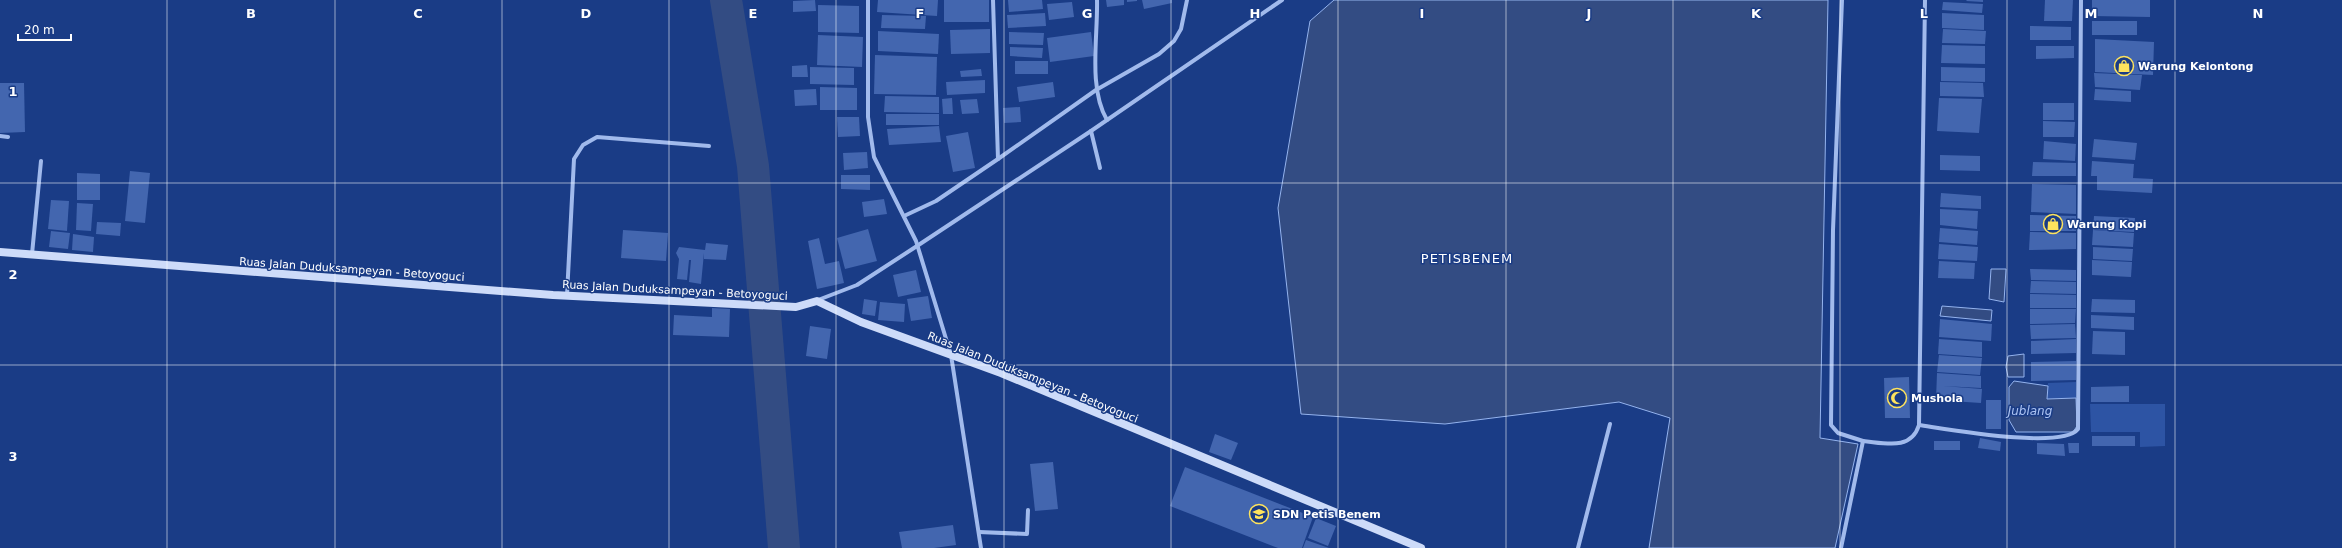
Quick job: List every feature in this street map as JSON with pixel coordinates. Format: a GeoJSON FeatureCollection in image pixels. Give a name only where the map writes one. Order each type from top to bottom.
{"type":"FeatureCollection","features":[{"type":"Feature","properties":{"kind":"main road","name":"Ruas Jalan Duduksampeyan - Betoyoguci"},"geometry":{"type":"LineString","coordinates":[[0,252],[567,295],[796,307],[817,301],[861,322],[1008,376],[1421,548]]}},
{"type":"Feature","properties":{"kind":"street"},"geometry":{"type":"LineString","coordinates":[[868,0],[868,117],[874,157],[918,246],[951,354],[981,548]]}},
{"type":"Feature","properties":{"kind":"street"},"geometry":{"type":"LineString","coordinates":[[993,0],[998,159]]}},
{"type":"Feature","properties":{"kind":"street"},"geometry":{"type":"LineString","coordinates":[[1097,0],[1096,90],[1101,110],[1107,120]]}},
{"type":"Feature","properties":{"kind":"street"},"geometry":{"type":"LineString","coordinates":[[904,216],[936,201],[1096,90],[1159,54],[1174,41],[1184,20],[1187,0]]}},
{"type":"Feature","properties":{"kind":"street"},"geometry":{"type":"LineString","coordinates":[[817,301],[857,285],[918,246],[1091,131],[1282,0]]}},
{"type":"Feature","properties":{"kind":"street"},"geometry":{"type":"LineString","coordinates":[[1842,0],[1833,230],[1831,425],[1838,432],[1863,441],[1898,444],[1910,441],[1917,434],[1920,425],[1925,0]]}},
{"type":"Feature","properties":{"kind":"street"},"geometry":{"type":"LineString","coordinates":[[1920,425],[2010,438],[2066,437],[2075,434],[2078,429],[2081,0]]}},
{"type":"Feature","properties":{"kind":"street"},"geometry":{"type":"LineString","coordinates":[[1091,131],[1100,168]]}},
{"type":"Feature","properties":{"kind":"street"},"geometry":{"type":"LineString","coordinates":[[0,136],[8,137]]}},
{"type":"Feature","properties":{"kind":"street"},"geometry":{"type":"LineString","coordinates":[[567,295],[574,158],[583,145],[596,137],[709,146]]}},
{"type":"Feature","properties":{"kind":"street"},"geometry":{"type":"LineString","coordinates":[[32,254],[40,161]]}},
{"type":"Feature","properties":{"kind":"street"},"geometry":{"type":"LineString","coordinates":[[1578,548],[1610,424]]}},
{"type":"Feature","properties":{"kind":"street"},"geometry":{"type":"LineString","coordinates":[[1841,548],[1863,441]]}},
{"type":"Feature","properties":{"kind":"street"},"geometry":{"type":"LineString","coordinates":[[979,532],[1027,534],[1028,510]]}},
{"type":"Feature","properties":{"kind":"shaded area"},"geometry":{"type":"Polygon","coordinates":[[[2076,382],[2076,398],[2047,399],[2048,383],[2076,382]]]}},
{"type":"Feature","properties":{"kind":"shaded area"},"geometry":{"type":"Polygon","coordinates":[[[2090,404],[2165,404],[2165,446],[2140,447],[2140,432],[2091,432],[2090,404]]]}},
{"type":"Feature","properties":{"kind":"water"},"geometry":{"type":"Polygon","coordinates":[[[1334,0],[1828,0],[1820,438],[1858,444],[1835,548],[1649,548],[1670,418],[1619,402],[1445,424],[1301,414],[1278,208],[1310,21],[1334,0]]]}},
{"type":"Feature","properties":{"kind":"water"},"geometry":{"type":"Polygon","coordinates":[[[1991,269],[2006,269],[2004,302],[1989,299],[1991,269]]]}},
{"type":"Feature","properties":{"kind":"water"},"geometry":{"type":"Polygon","coordinates":[[[1942,306],[1992,310],[1991,321],[1940,316],[1942,306]]]}},
{"type":"Feature","properties":{"kind":"water","name":"Jublang"},"geometry":{"type":"Polygon","coordinates":[[[2024,354],[2024,377],[2008,377],[2006,367],[2008,356],[2024,354]]]}},
{"type":"Feature","properties":{"kind":"water","name":"Jublang"},"geometry":{"type":"Polygon","coordinates":[[[2014,381],[2048,386],[2047,399],[2076,398],[2077,426],[2073,432],[2016,432],[2009,420],[2009,387],[2014,381]]]}},
{"type":"Feature","properties":{"kind":"building"},"geometry":{"type":"Polygon","coordinates":[[[815,0],[816,11],[793,12],[793,1],[815,0]]]}},
{"type":"Feature","properties":{"kind":"building"},"geometry":{"type":"Polygon","coordinates":[[[878,0],[938,0],[937,16],[877,12],[878,0]]]}},
{"type":"Feature","properties":{"kind":"building"},"geometry":{"type":"Polygon","coordinates":[[[944,0],[989,0],[989,22],[944,22],[944,0]]]}},
{"type":"Feature","properties":{"kind":"building"},"geometry":{"type":"Polygon","coordinates":[[[1008,0],[1042,0],[1043,9],[1009,12],[1008,0]]]}},
{"type":"Feature","properties":{"kind":"building"},"geometry":{"type":"Polygon","coordinates":[[[1106,0],[1124,0],[1124,5],[1107,7],[1106,0]]]}},
{"type":"Feature","properties":{"kind":"building"},"geometry":{"type":"Polygon","coordinates":[[[1127,0],[1137,0],[1137,1],[1127,2],[1127,0]]]}},
{"type":"Feature","properties":{"kind":"building"},"geometry":{"type":"Polygon","coordinates":[[[1142,0],[1172,0],[1172,3],[1144,9],[1142,0]]]}},
{"type":"Feature","properties":{"kind":"building"},"geometry":{"type":"Polygon","coordinates":[[[1983,0],[1983,2],[1966,1],[1983,0]]]}},
{"type":"Feature","properties":{"kind":"building"},"geometry":{"type":"Polygon","coordinates":[[[2045,0],[2073,0],[2072,21],[2044,21],[2045,0]]]}},
{"type":"Feature","properties":{"kind":"building"},"geometry":{"type":"Polygon","coordinates":[[[2092,0],[2150,0],[2150,17],[2092,16],[2092,0]]]}},
{"type":"Feature","properties":{"kind":"building"},"geometry":{"type":"Polygon","coordinates":[[[1072,2],[1074,17],[1049,20],[1047,4],[1072,2]]]}},
{"type":"Feature","properties":{"kind":"building"},"geometry":{"type":"Polygon","coordinates":[[[1943,2],[1983,4],[1982,13],[1942,10],[1943,2]]]}},
{"type":"Feature","properties":{"kind":"building"},"geometry":{"type":"Polygon","coordinates":[[[818,5],[859,6],[859,33],[818,32],[818,5]]]}},
{"type":"Feature","properties":{"kind":"building"},"geometry":{"type":"Polygon","coordinates":[[[1045,13],[1046,26],[1008,28],[1007,15],[1045,13]]]}},
{"type":"Feature","properties":{"kind":"building"},"geometry":{"type":"Polygon","coordinates":[[[1942,13],[1984,15],[1984,30],[1942,28],[1942,13]]]}},
{"type":"Feature","properties":{"kind":"building"},"geometry":{"type":"Polygon","coordinates":[[[882,15],[926,16],[925,29],[881,28],[882,15]]]}},
{"type":"Feature","properties":{"kind":"building"},"geometry":{"type":"Polygon","coordinates":[[[2092,21],[2137,21],[2137,35],[2092,35],[2092,21]]]}},
{"type":"Feature","properties":{"kind":"building"},"geometry":{"type":"Polygon","coordinates":[[[2030,26],[2071,27],[2071,40],[2030,40],[2030,26]]]}},
{"type":"Feature","properties":{"kind":"building"},"geometry":{"type":"Polygon","coordinates":[[[990,29],[990,53],[951,54],[950,30],[990,29]]]}},
{"type":"Feature","properties":{"kind":"building"},"geometry":{"type":"Polygon","coordinates":[[[1943,29],[1986,31],[1985,44],[1942,43],[1943,29]]]}},
{"type":"Feature","properties":{"kind":"building"},"geometry":{"type":"Polygon","coordinates":[[[878,31],[939,34],[938,54],[878,51],[878,31]]]}},
{"type":"Feature","properties":{"kind":"building"},"geometry":{"type":"Polygon","coordinates":[[[1009,32],[1044,33],[1043,45],[1009,44],[1009,32]]]}},
{"type":"Feature","properties":{"kind":"building"},"geometry":{"type":"Polygon","coordinates":[[[1091,32],[1094,56],[1050,62],[1047,38],[1091,32]]]}},
{"type":"Feature","properties":{"kind":"building"},"geometry":{"type":"Polygon","coordinates":[[[818,35],[863,37],[862,67],[817,65],[818,35]]]}},
{"type":"Feature","properties":{"kind":"building"},"geometry":{"type":"Polygon","coordinates":[[[2095,39],[2154,42],[2153,75],[2095,72],[2095,39]]]}},
{"type":"Feature","properties":{"kind":"building"},"geometry":{"type":"Polygon","coordinates":[[[1942,45],[1985,46],[1985,64],[1941,63],[1942,45]]]}},
{"type":"Feature","properties":{"kind":"building"},"geometry":{"type":"Polygon","coordinates":[[[2036,46],[2074,46],[2074,58],[2036,59],[2036,46]]]}},
{"type":"Feature","properties":{"kind":"building"},"geometry":{"type":"Polygon","coordinates":[[[1010,47],[1043,48],[1042,58],[1010,56],[1010,47]]]}},
{"type":"Feature","properties":{"kind":"building"},"geometry":{"type":"Polygon","coordinates":[[[875,55],[937,57],[936,95],[874,94],[875,55]]]}},
{"type":"Feature","properties":{"kind":"building"},"geometry":{"type":"Polygon","coordinates":[[[1015,61],[1048,61],[1048,74],[1015,74],[1015,61]]]}},
{"type":"Feature","properties":{"kind":"building"},"geometry":{"type":"Polygon","coordinates":[[[807,65],[808,77],[792,77],[792,66],[807,65]]]}},
{"type":"Feature","properties":{"kind":"building"},"geometry":{"type":"Polygon","coordinates":[[[810,67],[854,68],[854,85],[810,84],[810,67]]]}},
{"type":"Feature","properties":{"kind":"building"},"geometry":{"type":"Polygon","coordinates":[[[1941,67],[1985,68],[1985,82],[1941,81],[1941,67]]]}},
{"type":"Feature","properties":{"kind":"building"},"geometry":{"type":"Polygon","coordinates":[[[981,69],[982,76],[961,77],[960,71],[981,69]]]}},
{"type":"Feature","properties":{"kind":"building"},"geometry":{"type":"Polygon","coordinates":[[[2094,73],[2142,75],[2140,90],[2095,87],[2094,73]]]}},
{"type":"Feature","properties":{"kind":"building"},"geometry":{"type":"Polygon","coordinates":[[[985,80],[985,93],[947,95],[946,82],[985,80]]]}},
{"type":"Feature","properties":{"kind":"building"},"geometry":{"type":"Polygon","coordinates":[[[1053,82],[1055,97],[1019,102],[1017,87],[1053,82]]]}},
{"type":"Feature","properties":{"kind":"building"},"geometry":{"type":"Polygon","coordinates":[[[1940,82],[1983,83],[1984,97],[1940,96],[1940,82]]]}},
{"type":"Feature","properties":{"kind":"building"},"geometry":{"type":"Polygon","coordinates":[[[0,83],[24,83],[25,132],[0,133],[0,83]]]}},
{"type":"Feature","properties":{"kind":"building"},"geometry":{"type":"Polygon","coordinates":[[[820,87],[857,88],[857,110],[820,110],[820,87]]]}},
{"type":"Feature","properties":{"kind":"building"},"geometry":{"type":"Polygon","coordinates":[[[816,89],[817,105],[795,106],[794,90],[816,89]]]}},
{"type":"Feature","properties":{"kind":"building"},"geometry":{"type":"Polygon","coordinates":[[[2095,89],[2131,91],[2131,102],[2094,100],[2095,89]]]}},
{"type":"Feature","properties":{"kind":"building"},"geometry":{"type":"Polygon","coordinates":[[[885,96],[939,97],[939,113],[884,112],[885,96]]]}},
{"type":"Feature","properties":{"kind":"building"},"geometry":{"type":"Polygon","coordinates":[[[952,98],[953,114],[943,114],[942,99],[952,98]]]}},
{"type":"Feature","properties":{"kind":"building"},"geometry":{"type":"Polygon","coordinates":[[[1939,98],[1982,99],[1979,133],[1937,131],[1939,98]]]}},
{"type":"Feature","properties":{"kind":"building"},"geometry":{"type":"Polygon","coordinates":[[[977,99],[979,113],[962,114],[960,100],[977,99]]]}},
{"type":"Feature","properties":{"kind":"building"},"geometry":{"type":"Polygon","coordinates":[[[2043,103],[2074,103],[2074,120],[2043,120],[2043,103]]]}},
{"type":"Feature","properties":{"kind":"building"},"geometry":{"type":"Polygon","coordinates":[[[1020,107],[1021,122],[1004,123],[1003,108],[1020,107]]]}},
{"type":"Feature","properties":{"kind":"building"},"geometry":{"type":"Polygon","coordinates":[[[886,114],[939,114],[939,125],[886,125],[886,114]]]}},
{"type":"Feature","properties":{"kind":"building"},"geometry":{"type":"Polygon","coordinates":[[[837,117],[859,117],[860,136],[838,137],[837,117]]]}},
{"type":"Feature","properties":{"kind":"building"},"geometry":{"type":"Polygon","coordinates":[[[2043,121],[2075,122],[2074,137],[2043,137],[2043,121]]]}},
{"type":"Feature","properties":{"kind":"building"},"geometry":{"type":"Polygon","coordinates":[[[939,126],[941,142],[889,145],[887,129],[939,126]]]}},
{"type":"Feature","properties":{"kind":"building"},"geometry":{"type":"Polygon","coordinates":[[[968,132],[975,168],[953,172],[946,136],[968,132]]]}},
{"type":"Feature","properties":{"kind":"building"},"geometry":{"type":"Polygon","coordinates":[[[2094,139],[2137,143],[2135,160],[2092,157],[2094,139]]]}},
{"type":"Feature","properties":{"kind":"building"},"geometry":{"type":"Polygon","coordinates":[[[2044,141],[2076,144],[2075,161],[2043,159],[2044,141]]]}},
{"type":"Feature","properties":{"kind":"building"},"geometry":{"type":"Polygon","coordinates":[[[867,152],[868,168],[844,170],[843,153],[867,152]]]}},
{"type":"Feature","properties":{"kind":"building"},"geometry":{"type":"Polygon","coordinates":[[[1940,155],[1980,156],[1980,171],[1940,170],[1940,155]]]}},
{"type":"Feature","properties":{"kind":"building"},"geometry":{"type":"Polygon","coordinates":[[[2092,161],[2134,164],[2133,178],[2153,179],[2152,193],[2097,190],[2097,176],[2091,176],[2092,161]]]}},
{"type":"Feature","properties":{"kind":"building"},"geometry":{"type":"Polygon","coordinates":[[[2033,162],[2076,163],[2076,176],[2032,176],[2033,162]]]}},
{"type":"Feature","properties":{"kind":"building"},"geometry":{"type":"Polygon","coordinates":[[[130,171],[150,173],[145,223],[125,221],[130,171]]]}},
{"type":"Feature","properties":{"kind":"building"},"geometry":{"type":"Polygon","coordinates":[[[77,173],[100,174],[100,200],[77,200],[77,173]]]}},
{"type":"Feature","properties":{"kind":"building"},"geometry":{"type":"Polygon","coordinates":[[[841,175],[870,175],[870,190],[841,189],[841,175]]]}},
{"type":"Feature","properties":{"kind":"building"},"geometry":{"type":"Polygon","coordinates":[[[2032,184],[2076,185],[2076,214],[2031,212],[2032,184]]]}},
{"type":"Feature","properties":{"kind":"building"},"geometry":{"type":"Polygon","coordinates":[[[1941,193],[1981,196],[1981,209],[1940,207],[1941,193]]]}},
{"type":"Feature","properties":{"kind":"building"},"geometry":{"type":"Polygon","coordinates":[[[884,199],[887,214],[864,217],[862,202],[884,199]]]}},
{"type":"Feature","properties":{"kind":"building"},"geometry":{"type":"Polygon","coordinates":[[[51,200],[69,201],[67,231],[48,229],[51,200]]]}},
{"type":"Feature","properties":{"kind":"building"},"geometry":{"type":"Polygon","coordinates":[[[77,203],[93,204],[91,231],[76,230],[77,203]]]}},
{"type":"Feature","properties":{"kind":"building"},"geometry":{"type":"Polygon","coordinates":[[[1940,209],[1978,211],[1977,229],[1940,225],[1940,209]]]}},
{"type":"Feature","properties":{"kind":"building","name":"Warung Kopi"},"geometry":{"type":"Polygon","coordinates":[[[2030,215],[2076,216],[2076,231],[2030,231],[2030,215]]]}},
{"type":"Feature","properties":{"kind":"building"},"geometry":{"type":"Polygon","coordinates":[[[2094,216],[2135,218],[2134,232],[2093,230],[2094,216]]]}},
{"type":"Feature","properties":{"kind":"building"},"geometry":{"type":"Polygon","coordinates":[[[97,222],[121,223],[120,236],[96,234],[97,222]]]}},
{"type":"Feature","properties":{"kind":"building"},"geometry":{"type":"Polygon","coordinates":[[[1940,228],[1978,231],[1977,245],[1939,242],[1940,228]]]}},
{"type":"Feature","properties":{"kind":"building"},"geometry":{"type":"Polygon","coordinates":[[[868,229],[877,261],[845,269],[837,238],[868,229]]]}},
{"type":"Feature","properties":{"kind":"building"},"geometry":{"type":"Polygon","coordinates":[[[623,230],[668,233],[666,261],[621,258],[623,230]]]}},
{"type":"Feature","properties":{"kind":"building"},"geometry":{"type":"Polygon","coordinates":[[[2093,230],[2134,233],[2133,247],[2092,245],[2093,230]]]}},
{"type":"Feature","properties":{"kind":"building"},"geometry":{"type":"Polygon","coordinates":[[[51,231],[70,233],[68,249],[49,247],[51,231]]]}},
{"type":"Feature","properties":{"kind":"building"},"geometry":{"type":"Polygon","coordinates":[[[2030,232],[2076,233],[2076,249],[2029,250],[2030,232]]]}},
{"type":"Feature","properties":{"kind":"building"},"geometry":{"type":"Polygon","coordinates":[[[73,234],[94,237],[93,252],[72,250],[73,234]]]}},
{"type":"Feature","properties":{"kind":"building"},"geometry":{"type":"Polygon","coordinates":[[[819,238],[825,264],[839,261],[844,283],[817,289],[808,241],[819,238]]]}},
{"type":"Feature","properties":{"kind":"building"},"geometry":{"type":"Polygon","coordinates":[[[706,243],[728,245],[726,260],[704,259],[704,253],[701,284],[689,282],[691,260],[689,260],[687,280],[677,279],[679,259],[676,253],[679,247],[705,250],[706,243]]]}},
{"type":"Feature","properties":{"kind":"building"},"geometry":{"type":"Polygon","coordinates":[[[1939,244],[1978,247],[1977,261],[1938,259],[1939,244]]]}},
{"type":"Feature","properties":{"kind":"building"},"geometry":{"type":"Polygon","coordinates":[[[2093,247],[2133,249],[2132,261],[2093,259],[2093,247]]]}},
{"type":"Feature","properties":{"kind":"building"},"geometry":{"type":"Polygon","coordinates":[[[2092,260],[2132,262],[2131,277],[2092,275],[2092,260]]]}},
{"type":"Feature","properties":{"kind":"building"},"geometry":{"type":"Polygon","coordinates":[[[1939,261],[1975,263],[1974,279],[1938,278],[1939,261]]]}},
{"type":"Feature","properties":{"kind":"building"},"geometry":{"type":"Polygon","coordinates":[[[2030,269],[2076,270],[2076,281],[2031,280],[2030,269]]]}},
{"type":"Feature","properties":{"kind":"building"},"geometry":{"type":"Polygon","coordinates":[[[916,270],[921,292],[898,297],[893,275],[916,270]]]}},
{"type":"Feature","properties":{"kind":"building"},"geometry":{"type":"Polygon","coordinates":[[[2031,281],[2076,282],[2076,294],[2030,293],[2031,281]]]}},
{"type":"Feature","properties":{"kind":"building"},"geometry":{"type":"Polygon","coordinates":[[[2030,294],[2076,295],[2076,308],[2030,308],[2030,294]]]}},
{"type":"Feature","properties":{"kind":"building"},"geometry":{"type":"Polygon","coordinates":[[[928,296],[932,318],[911,321],[907,299],[928,296]]]}},
{"type":"Feature","properties":{"kind":"building"},"geometry":{"type":"Polygon","coordinates":[[[864,299],[877,301],[875,316],[862,314],[864,299]]]}},
{"type":"Feature","properties":{"kind":"building"},"geometry":{"type":"Polygon","coordinates":[[[2092,299],[2135,300],[2135,313],[2091,312],[2092,299]]]}},
{"type":"Feature","properties":{"kind":"building"},"geometry":{"type":"Polygon","coordinates":[[[880,302],[905,304],[904,322],[878,320],[880,302]]]}},
{"type":"Feature","properties":{"kind":"building"},"geometry":{"type":"Polygon","coordinates":[[[712,308],[730,309],[729,337],[673,335],[674,315],[712,317],[712,308]]]}},
{"type":"Feature","properties":{"kind":"building"},"geometry":{"type":"Polygon","coordinates":[[[2030,309],[2076,309],[2075,323],[2030,324],[2030,309]]]}},
{"type":"Feature","properties":{"kind":"building"},"geometry":{"type":"Polygon","coordinates":[[[2091,315],[2134,317],[2134,330],[2091,328],[2091,315]]]}},
{"type":"Feature","properties":{"kind":"building"},"geometry":{"type":"Polygon","coordinates":[[[1940,319],[1992,324],[1991,341],[1939,337],[1940,319]]]}},
{"type":"Feature","properties":{"kind":"building"},"geometry":{"type":"Polygon","coordinates":[[[2075,324],[2076,338],[2031,339],[2030,325],[2075,324]]]}},
{"type":"Feature","properties":{"kind":"building"},"geometry":{"type":"Polygon","coordinates":[[[810,326],[831,329],[827,359],[806,356],[810,326]]]}},
{"type":"Feature","properties":{"kind":"building"},"geometry":{"type":"Polygon","coordinates":[[[2093,331],[2125,332],[2125,355],[2092,354],[2093,331]]]}},
{"type":"Feature","properties":{"kind":"building"},"geometry":{"type":"Polygon","coordinates":[[[1939,339],[1982,342],[1982,357],[1938,354],[1939,339]]]}},
{"type":"Feature","properties":{"kind":"building"},"geometry":{"type":"Polygon","coordinates":[[[2076,339],[2076,353],[2031,354],[2031,341],[2076,339]]]}},
{"type":"Feature","properties":{"kind":"building"},"geometry":{"type":"Polygon","coordinates":[[[1939,355],[1982,358],[1980,375],[1937,372],[1939,355]]]}},
{"type":"Feature","properties":{"kind":"building"},"geometry":{"type":"Polygon","coordinates":[[[2076,361],[2076,380],[2031,381],[2031,362],[2076,361]]]}},
{"type":"Feature","properties":{"kind":"building"},"geometry":{"type":"Polygon","coordinates":[[[1937,373],[1981,376],[1981,388],[1943,386],[1982,389],[1981,403],[1936,400],[1937,373]]]}},
{"type":"Feature","properties":{"kind":"building","name":"Mushola"},"geometry":{"type":"Polygon","coordinates":[[[1909,377],[1910,418],[1885,418],[1884,378],[1909,377]]]}},
{"type":"Feature","properties":{"kind":"building"},"geometry":{"type":"Polygon","coordinates":[[[2129,386],[2129,402],[2091,402],[2091,387],[2129,386]]]}},
{"type":"Feature","properties":{"kind":"building"},"geometry":{"type":"Polygon","coordinates":[[[1986,400],[2001,400],[2001,429],[1986,429],[1986,400]]]}},
{"type":"Feature","properties":{"kind":"building"},"geometry":{"type":"Polygon","coordinates":[[[1215,434],[1238,443],[1231,460],[1209,452],[1215,434]]]}},
{"type":"Feature","properties":{"kind":"building"},"geometry":{"type":"Polygon","coordinates":[[[2092,436],[2135,436],[2135,446],[2092,446],[2092,436]]]}},
{"type":"Feature","properties":{"kind":"building"},"geometry":{"type":"Polygon","coordinates":[[[1980,438],[2001,442],[2000,451],[1978,448],[1980,438]]]}},
{"type":"Feature","properties":{"kind":"building"},"geometry":{"type":"Polygon","coordinates":[[[1934,441],[1960,441],[1960,450],[1934,450],[1934,441]]]}},
{"type":"Feature","properties":{"kind":"building"},"geometry":{"type":"Polygon","coordinates":[[[2037,443],[2064,444],[2065,456],[2037,454],[2037,443]]]}},
{"type":"Feature","properties":{"kind":"building"},"geometry":{"type":"Polygon","coordinates":[[[2068,443],[2079,443],[2079,453],[2069,453],[2068,443]]]}},
{"type":"Feature","properties":{"kind":"building"},"geometry":{"type":"Polygon","coordinates":[[[1053,462],[1058,509],[1035,511],[1030,464],[1053,462]]]}},
{"type":"Feature","properties":{"kind":"building","name":"SDN Petis Benem"},"geometry":{"type":"Polygon","coordinates":[[[1185,467],[1313,517],[1302,548],[1278,548],[1170,506],[1185,467]]]}},
{"type":"Feature","properties":{"kind":"building"},"geometry":{"type":"Polygon","coordinates":[[[1316,518],[1336,526],[1328,546],[1308,538],[1316,518]]]}},
{"type":"Feature","properties":{"kind":"building"},"geometry":{"type":"Polygon","coordinates":[[[953,525],[956,545],[934,548],[902,548],[899,532],[953,525]]]}},
{"type":"Feature","properties":{"kind":"building"},"geometry":{"type":"Polygon","coordinates":[[[1306,540],[1329,548],[1303,548],[1306,540]]]}},
{"type":"Feature","properties":{"kind":"waterway"},"geometry":{"type":"LineString","coordinates":[[726,0],[753,166],[784,548]]}},
{"type":"Feature","properties":{"kind":"place","name":"Warung Kelontong"},"geometry":{"type":"Point","coordinates":[2124,66]}},
{"type":"Feature","properties":{"kind":"place","name":"Warung Kopi"},"geometry":{"type":"Point","coordinates":[2053,224]}},
{"type":"Feature","properties":{"kind":"place","name":"Mushola"},"geometry":{"type":"Point","coordinates":[1897,398]}},
{"type":"Feature","properties":{"kind":"place","name":"SDN Petis Benem"},"geometry":{"type":"Point","coordinates":[1259,514]}},
{"type":"Feature","properties":{"kind":"district","name":"PETISBENEM"},"geometry":{"type":"Point","coordinates":[1467,258]}}]}
